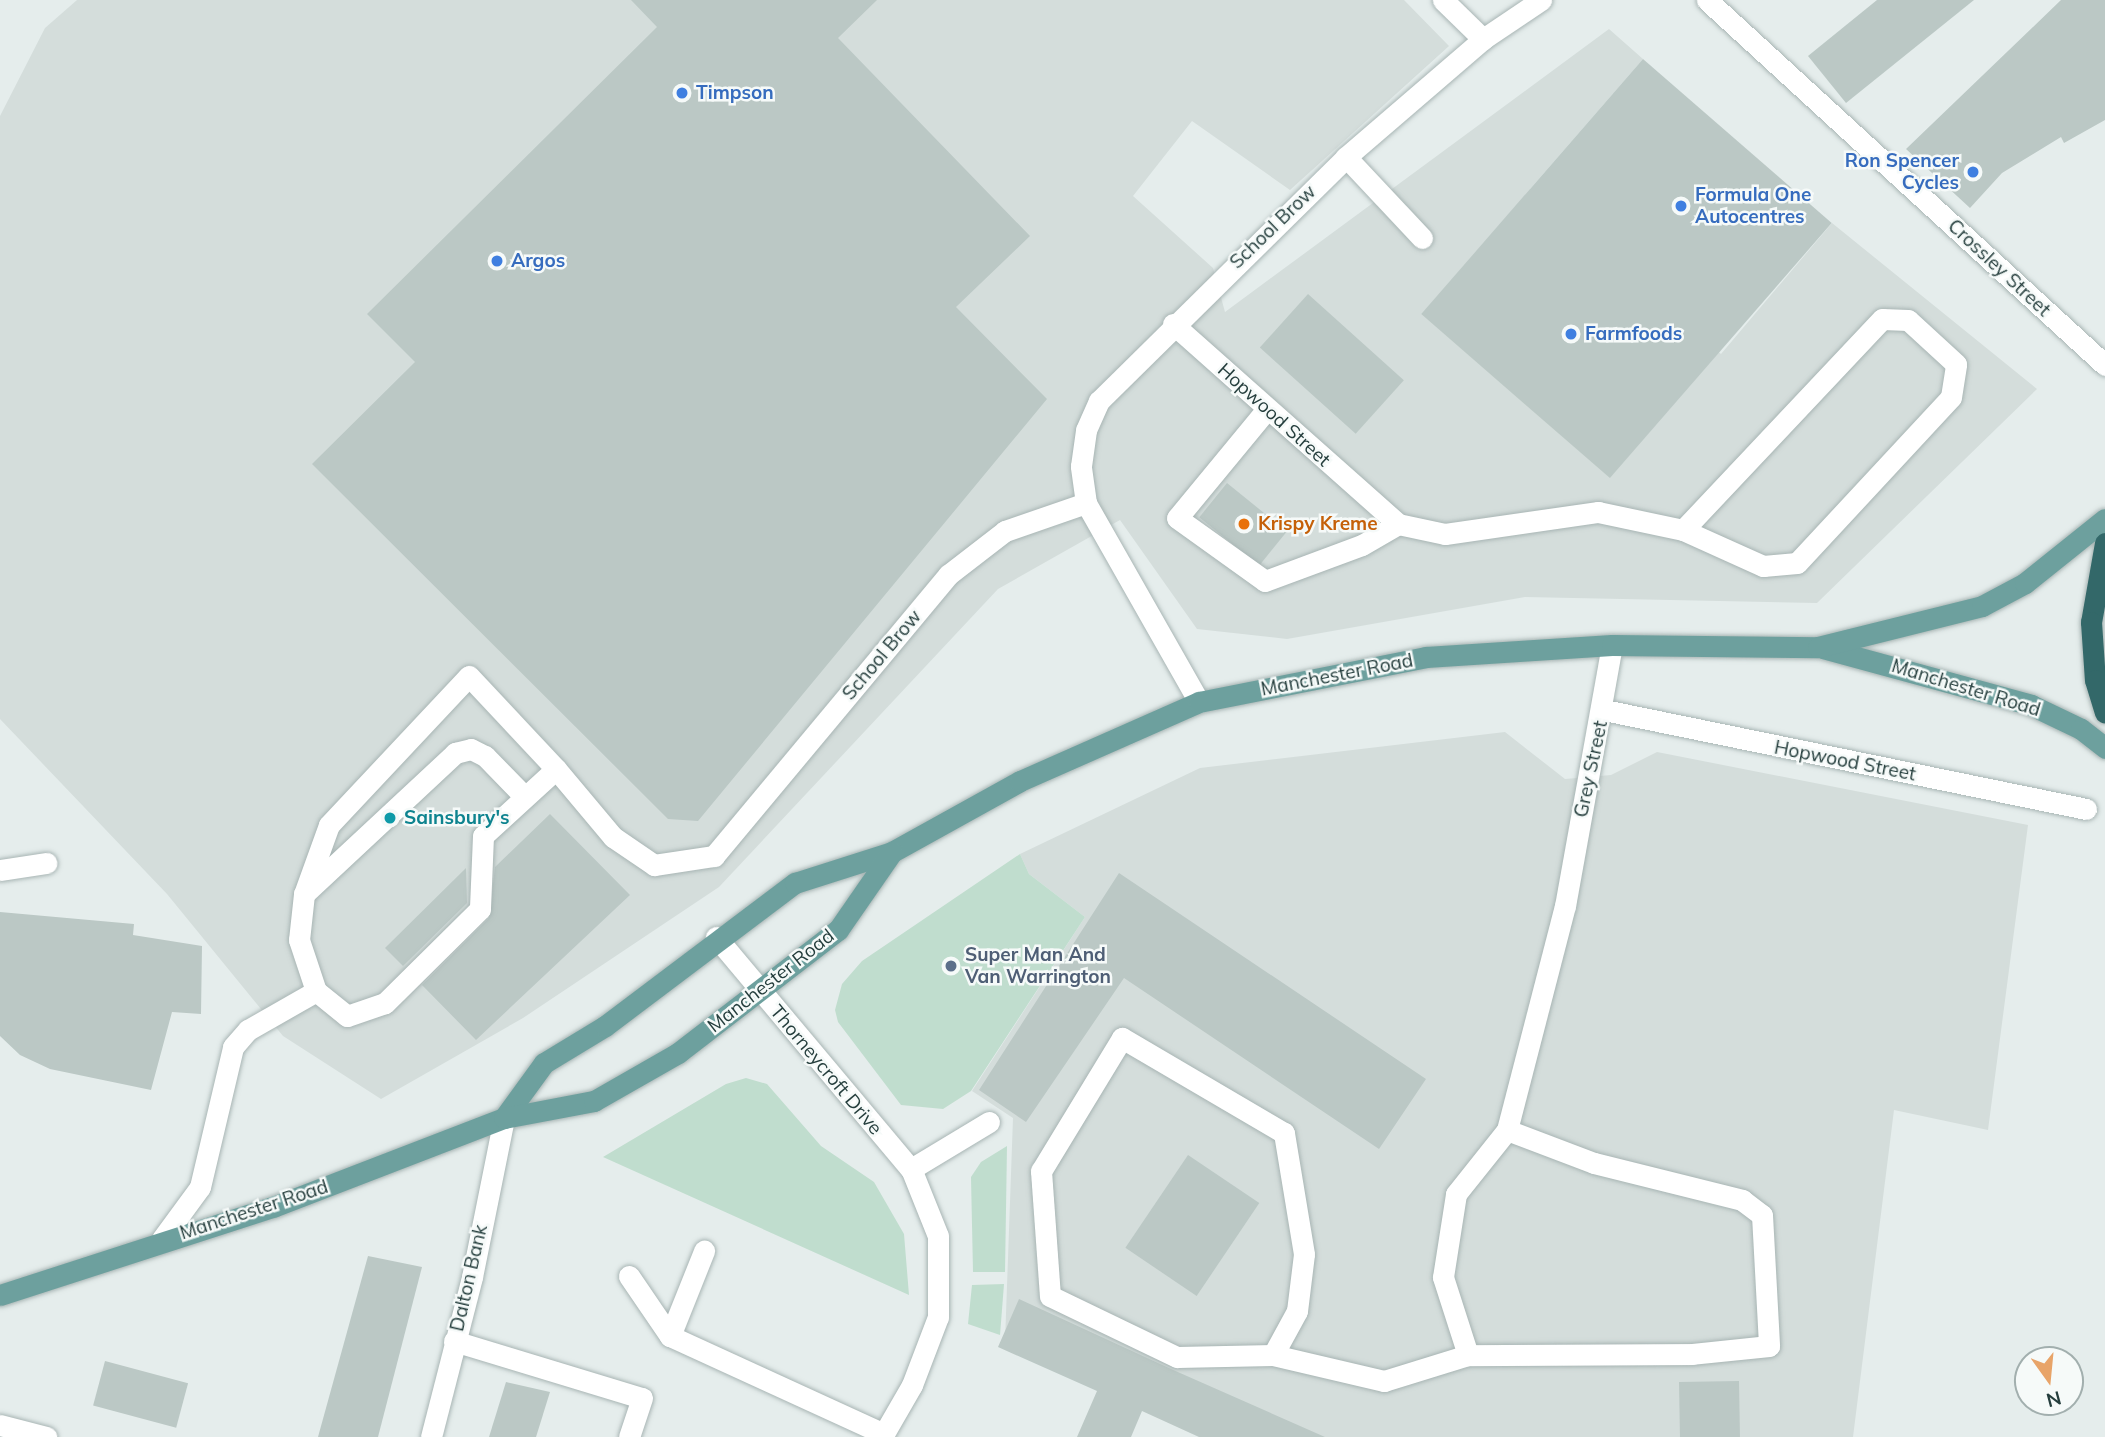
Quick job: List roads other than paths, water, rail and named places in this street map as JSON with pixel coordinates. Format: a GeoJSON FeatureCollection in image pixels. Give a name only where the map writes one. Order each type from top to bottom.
{"type":"FeatureCollection","features":[{"type":"Feature","properties":{"kind":"highway"},"geometry":{"type":"LineString","coordinates":[[2105,543],[2091,622],[2095,680],[2105,712]]}},
{"type":"Feature","properties":{"kind":"main road","name":"Manchester Road"},"geometry":{"type":"LineString","coordinates":[[505,1118],[544,1063],[605,1026],[716,937],[795,883],[892,852],[1020,781],[1199,702],[1426,657],[1612,645],[1818,647],[1982,606],[2034,577],[2105,519]]}},
{"type":"Feature","properties":{"kind":"main road","name":"Manchester Road"},"geometry":{"type":"LineString","coordinates":[[1818,647],[2031,705],[2081,729],[2105,748]]}},
{"type":"Feature","properties":{"kind":"main road","name":"Manchester Road"},"geometry":{"type":"LineString","coordinates":[[1,1290],[273,1207],[505,1118],[594,1101],[678,1053],[838,930],[892,852]]}},
{"type":"Feature","properties":{"kind":"street"},"geometry":{"type":"LineString","coordinates":[[1444,0],[1483,39]]}},
{"type":"Feature","properties":{"kind":"street","name":"School Brow"},"geometry":{"type":"LineString","coordinates":[[1199,702],[1086,503],[1081,466],[1087,430],[1100,401],[1173,324],[1346,157],[1483,39],[1541,0]]}},
{"type":"Feature","properties":{"kind":"street","name":"Crossley Street"},"geometry":{"type":"LineString","coordinates":[[1707,0],[2105,365]]}},
{"type":"Feature","properties":{"kind":"street"},"geometry":{"type":"LineString","coordinates":[[1346,157],[1422,238]]}},
{"type":"Feature","properties":{"kind":"street"},"geometry":{"type":"LineString","coordinates":[[1267,409],[1177,518],[1265,580],[1362,545],[1398,524],[1444,534],[1598,512],[1683,530],[1763,566],[1797,563],[1951,397],[1956,364],[1908,320],[1882,319],[1683,530]]}},
{"type":"Feature","properties":{"kind":"street","name":"Hopwood Street"},"geometry":{"type":"LineString","coordinates":[[1173,324],[1398,524]]}},
{"type":"Feature","properties":{"kind":"street","name":"School Brow"},"geometry":{"type":"LineString","coordinates":[[556,769],[613,837],[654,865],[714,856],[948,575],[1005,531],[1086,503]]}},
{"type":"Feature","properties":{"kind":"street","name":"Grey Street"},"geometry":{"type":"LineString","coordinates":[[1507,1130],[1564,893],[1604,710],[1612,645]]}},
{"type":"Feature","properties":{"kind":"street"},"geometry":{"type":"LineString","coordinates":[[469,676],[556,769],[525,797],[483,836],[480,909],[385,1003],[347,1016],[316,991],[299,940],[304,894],[329,825],[469,676]]}},
{"type":"Feature","properties":{"kind":"street","name":"Hopwood Street"},"geometry":{"type":"LineString","coordinates":[[1604,710],[2087,810]]}},
{"type":"Feature","properties":{"kind":"street"},"geometry":{"type":"LineString","coordinates":[[304,894],[455,753],[471,750],[485,756],[525,797]]}},
{"type":"Feature","properties":{"kind":"street"},"geometry":{"type":"LineString","coordinates":[[0,870],[46,863]]}},
{"type":"Feature","properties":{"kind":"street","name":"Thorneycroft Drive"},"geometry":{"type":"LineString","coordinates":[[670,1336],[882,1435],[912,1385],[938,1317],[938,1236],[911,1169],[716,937]]}},
{"type":"Feature","properties":{"kind":"street"},"geometry":{"type":"LineString","coordinates":[[162,1239],[200,1186],[233,1047],[248,1030],[316,991]]}},
{"type":"Feature","properties":{"kind":"street"},"geometry":{"type":"LineString","coordinates":[[1273,1355],[1297,1311],[1304,1254],[1284,1133],[1122,1038],[1041,1171],[1050,1296],[1177,1357],[1273,1355],[1384,1381],[1468,1355],[1692,1354],[1769,1346],[1762,1215],[1742,1200],[1594,1163],[1507,1130],[1456,1194],[1443,1277],[1468,1355]]}},
{"type":"Feature","properties":{"kind":"street","name":"Dalton Bank"},"geometry":{"type":"LineString","coordinates":[[431,1437],[472,1278],[505,1118]]}},
{"type":"Feature","properties":{"kind":"street"},"geometry":{"type":"LineString","coordinates":[[911,1169],[989,1122]]}},
{"type":"Feature","properties":{"kind":"street"},"geometry":{"type":"LineString","coordinates":[[670,1336],[704,1251]]}},
{"type":"Feature","properties":{"kind":"street"},"geometry":{"type":"LineString","coordinates":[[629,1276],[670,1336]]}},
{"type":"Feature","properties":{"kind":"street"},"geometry":{"type":"LineString","coordinates":[[454,1341],[642,1398],[629,1437]]}},
{"type":"Feature","properties":{"kind":"street"},"geometry":{"type":"LineString","coordinates":[[0,1425],[46,1437]]}},
{"type":"Feature","properties":{"kind":"place","name":"Timpson"},"geometry":{"type":"Point","coordinates":[682,93]}},
{"type":"Feature","properties":{"kind":"place","name":"Ron Spencer Cycles"},"geometry":{"type":"Point","coordinates":[1973,172]}},
{"type":"Feature","properties":{"kind":"place","name":"Formula One Autocentres"},"geometry":{"type":"Point","coordinates":[1681,206]}},
{"type":"Feature","properties":{"kind":"place","name":"Argos"},"geometry":{"type":"Point","coordinates":[497,261]}},
{"type":"Feature","properties":{"kind":"place","name":"Farmfoods"},"geometry":{"type":"Point","coordinates":[1571,334]}},
{"type":"Feature","properties":{"kind":"place","name":"Krispy Kreme"},"geometry":{"type":"Point","coordinates":[1244,524]}},
{"type":"Feature","properties":{"kind":"place","name":"Sainsbury's"},"geometry":{"type":"Point","coordinates":[390,818]}},
{"type":"Feature","properties":{"kind":"place","name":"Super Man And Van Warrington"},"geometry":{"type":"Point","coordinates":[951,966]}}]}
